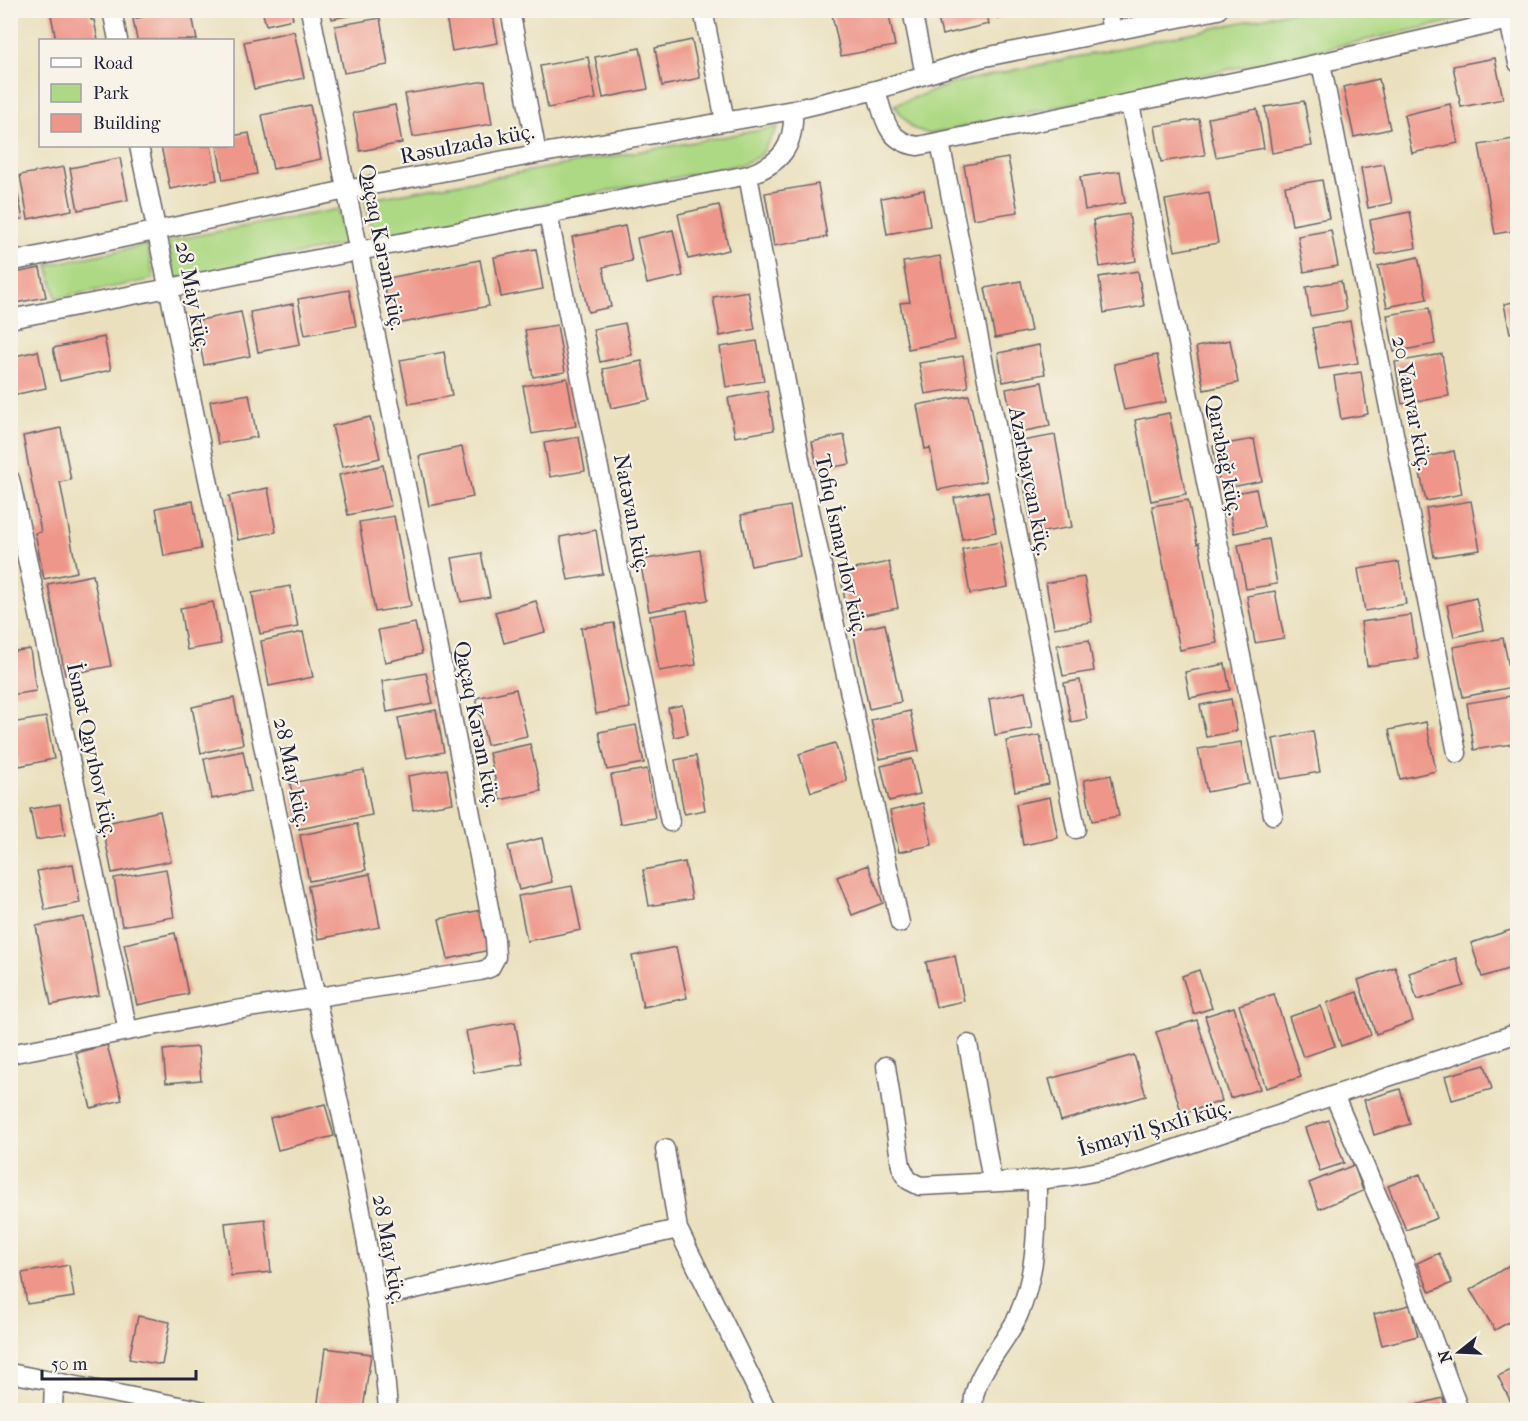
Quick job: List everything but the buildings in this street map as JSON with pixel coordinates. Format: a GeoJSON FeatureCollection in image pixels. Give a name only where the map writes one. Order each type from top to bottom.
{"type":"FeatureCollection","features":[{"type":"Feature","properties":{"kind":"street"},"geometry":{"type":"LineString","coordinates":[[112,10],[118,39]]}},
{"type":"Feature","properties":{"kind":"street","name":"Qaçaq Kərəm küç."},"geometry":{"type":"LineString","coordinates":[[10,1053],[315,997],[480,971],[489,968],[496,957],[495,939],[441,658],[310,10]]}},
{"type":"Feature","properties":{"kind":"street"},"geometry":{"type":"LineString","coordinates":[[510,10],[537,154]]}},
{"type":"Feature","properties":{"kind":"street"},"geometry":{"type":"LineString","coordinates":[[703,10],[724,121]]}},
{"type":"Feature","properties":{"kind":"street"},"geometry":{"type":"LineString","coordinates":[[912,10],[925,75]]}},
{"type":"Feature","properties":{"kind":"street"},"geometry":{"type":"LineString","coordinates":[[1108,10],[1112,32]]}},
{"type":"Feature","properties":{"kind":"street"},"geometry":{"type":"LineString","coordinates":[[1218,10],[980,58],[876,90],[886,123],[898,141],[918,146],[1130,104],[1513,19],[1518,63]]}},
{"type":"Feature","properties":{"kind":"street","name":"20 Yanvar küç."},"geometry":{"type":"LineString","coordinates":[[1321,63],[1457,753]]}},
{"type":"Feature","properties":{"kind":"street","name":"Rəsulzadə küç."},"geometry":{"type":"LineString","coordinates":[[10,262],[346,190],[793,110],[876,90]]}},
{"type":"Feature","properties":{"kind":"street","name":"Qarabağ küç."},"geometry":{"type":"LineString","coordinates":[[1130,104],[1273,815]]}},
{"type":"Feature","properties":{"kind":"street"},"geometry":{"type":"LineString","coordinates":[[10,319],[748,174],[764,169],[778,160],[794,129],[793,110]]}},
{"type":"Feature","properties":{"kind":"street","name":"Azərbaycan küç."},"geometry":{"type":"LineString","coordinates":[[940,142],[1076,829]]}},
{"type":"Feature","properties":{"kind":"street","name":"28 May küç."},"geometry":{"type":"LineString","coordinates":[[139,147],[363,1222],[375,1298],[388,1410]]}},
{"type":"Feature","properties":{"kind":"street","name":"Tofiq İsmayılov küç."},"geometry":{"type":"LineString","coordinates":[[748,174],[807,497],[900,922]]}},
{"type":"Feature","properties":{"kind":"street","name":"Natəvan küç."},"geometry":{"type":"LineString","coordinates":[[548,214],[670,822]]}},
{"type":"Feature","properties":{"kind":"street","name":"İsmət Qayıbov küç."},"geometry":{"type":"LineString","coordinates":[[10,479],[128,1031]]}},
{"type":"Feature","properties":{"kind":"street","name":"İsmayil Şıxli küç."},"geometry":{"type":"LineString","coordinates":[[886,1066],[901,1166],[908,1180],[920,1186],[1037,1180],[1115,1168],[1518,1033]]}},
{"type":"Feature","properties":{"kind":"street"},"geometry":{"type":"LineString","coordinates":[[968,1044],[992,1181]]}},
{"type":"Feature","properties":{"kind":"street"},"geometry":{"type":"LineString","coordinates":[[1334,1095],[1397,1242],[1459,1410]]}},
{"type":"Feature","properties":{"kind":"street"},"geometry":{"type":"LineString","coordinates":[[665,1149],[678,1229],[767,1410]]}},
{"type":"Feature","properties":{"kind":"street"},"geometry":{"type":"LineString","coordinates":[[973,1410],[975,1393],[1017,1318],[1030,1287],[1037,1227],[1037,1180]]}},
{"type":"Feature","properties":{"kind":"street"},"geometry":{"type":"LineString","coordinates":[[375,1298],[678,1229]]}},
{"type":"Feature","properties":{"kind":"street"},"geometry":{"type":"LineString","coordinates":[[10,1373],[200,1410]]}},
{"type":"Feature","properties":{"kind":"street"},"geometry":{"type":"LineString","coordinates":[[53,1410],[54,1382]]}},
{"type":"Feature","properties":{"kind":"green space"},"geometry":{"type":"Polygon","coordinates":[[[1294,11],[1500,11],[930,134],[912,128],[894,105],[954,83],[1294,11]]]}},
{"type":"Feature","properties":{"kind":"green space"},"geometry":{"type":"Polygon","coordinates":[[[778,127],[760,156],[743,164],[373,238],[365,200],[778,127]]]}},
{"type":"Feature","properties":{"kind":"green space"},"geometry":{"type":"Polygon","coordinates":[[[338,209],[346,244],[175,279],[168,241],[338,209]]]}},
{"type":"Feature","properties":{"kind":"green space"},"geometry":{"type":"Polygon","coordinates":[[[147,245],[154,279],[56,298],[48,265],[147,245]]]}}]}
